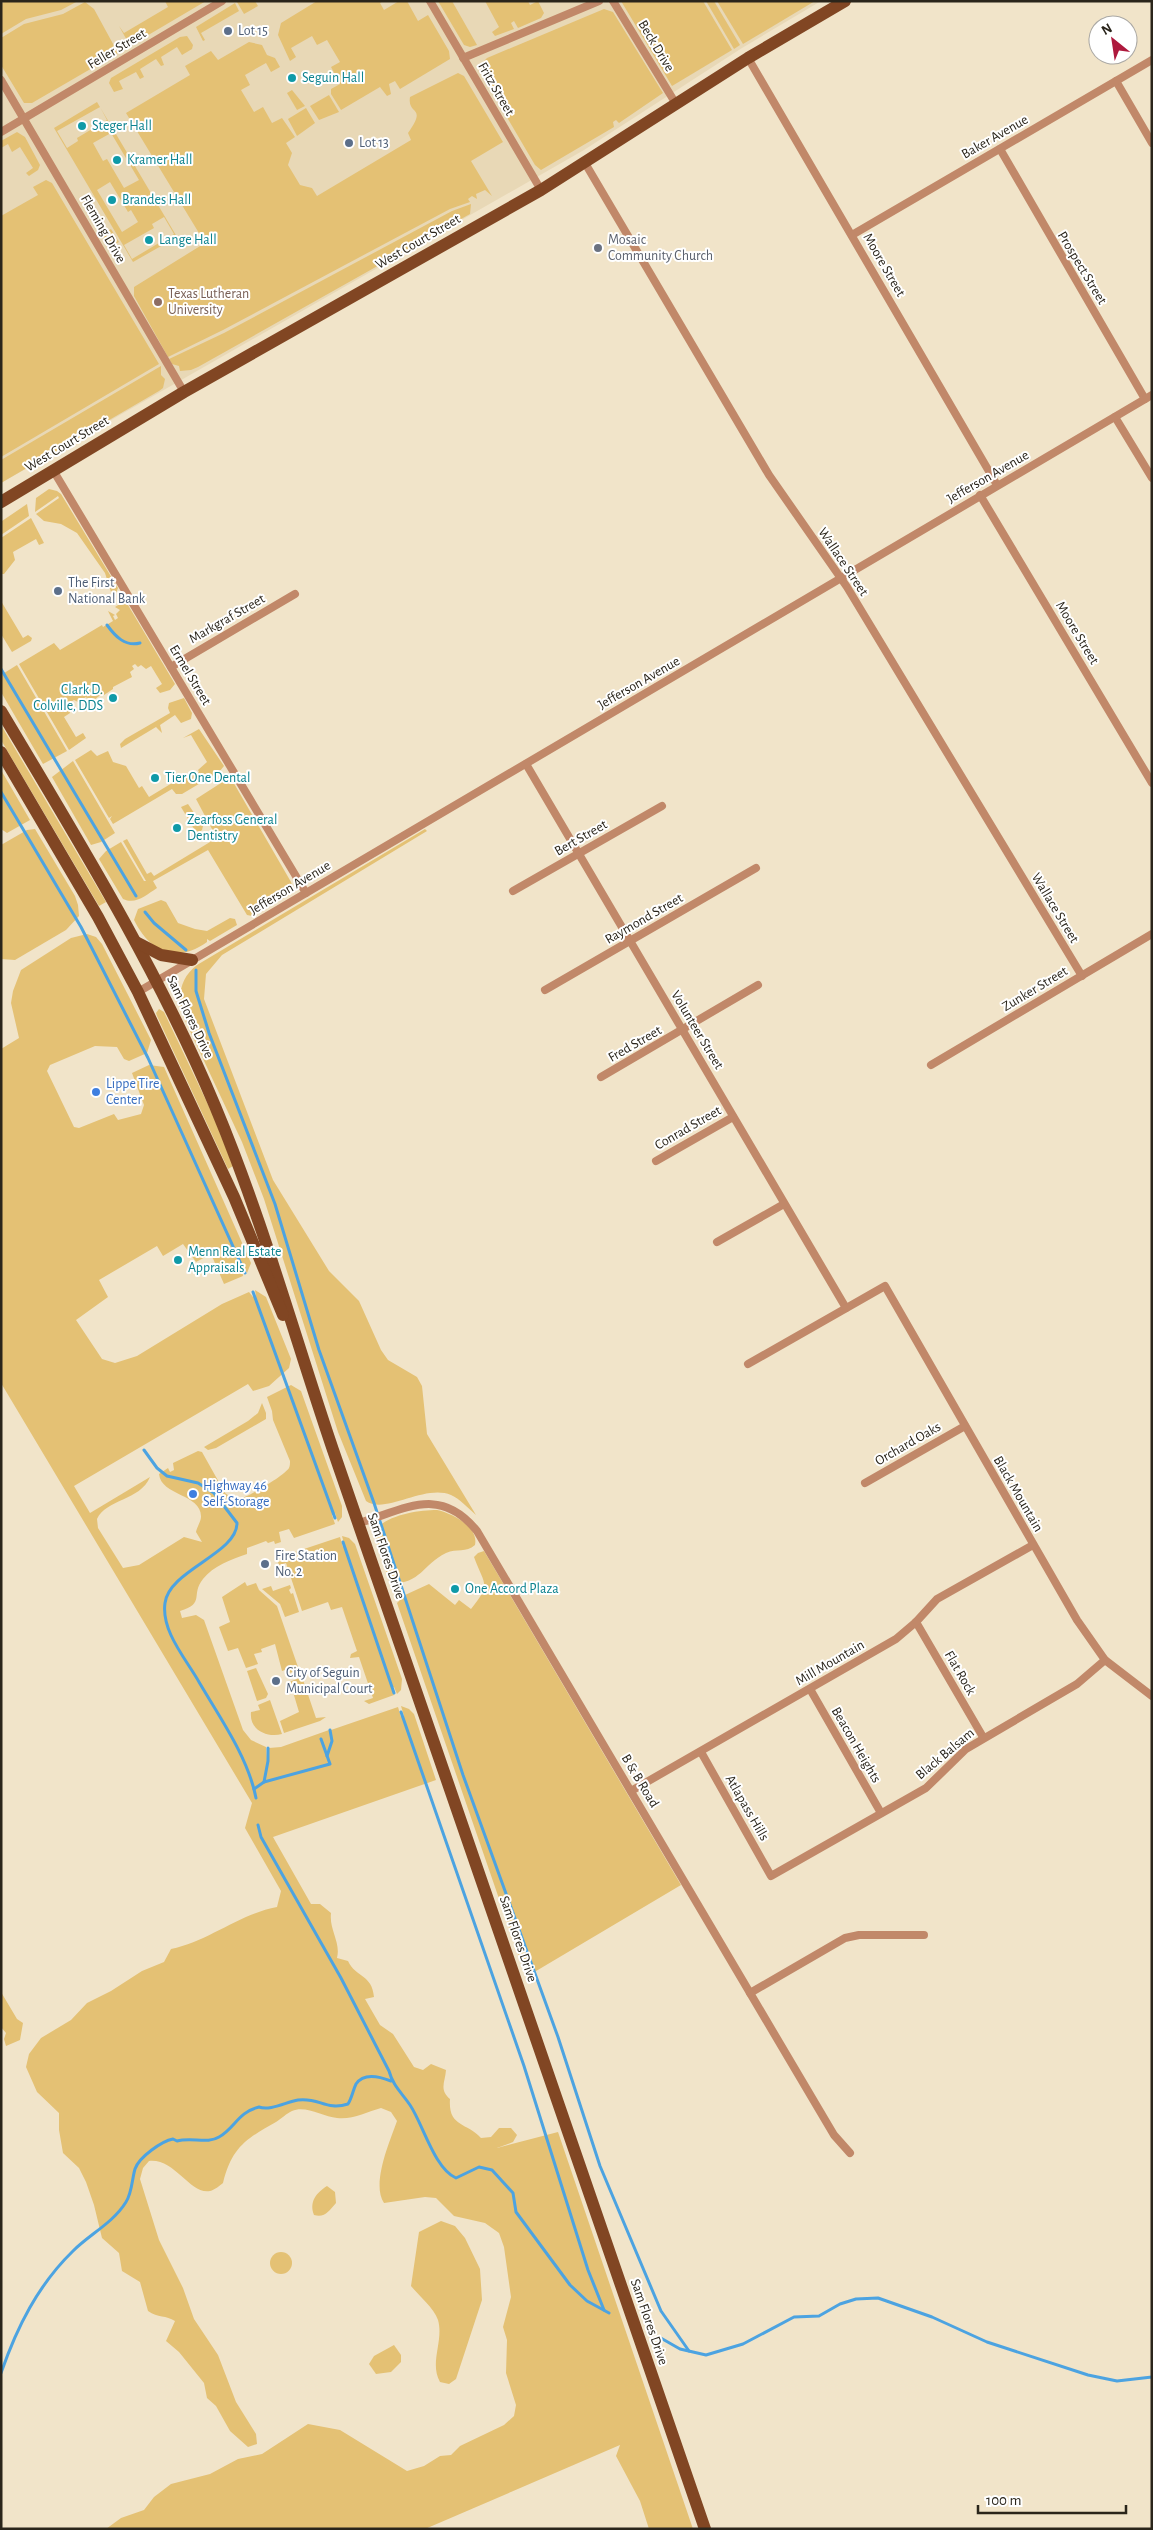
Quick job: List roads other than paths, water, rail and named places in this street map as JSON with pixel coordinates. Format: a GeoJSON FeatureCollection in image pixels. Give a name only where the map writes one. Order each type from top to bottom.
{"type":"FeatureCollection","features":[{"type":"Feature","properties":{"kind":"main road","name":"West Court Street"},"geometry":{"type":"LineString","coordinates":[[1,501],[184,392],[541,190],[748,58],[845,1]]}},
{"type":"Feature","properties":{"kind":"main road","name":"Sam Flores Drive"},"geometry":{"type":"LineString","coordinates":[[1,712],[135,942],[199,1070],[237,1159],[288,1305],[302,1358]]}},
{"type":"Feature","properties":{"kind":"main road","name":"Sam Flores Drive"},"geometry":{"type":"LineString","coordinates":[[1,752],[93,908],[138,992],[234,1196],[302,1358],[704,2529]]}},
{"type":"Feature","properties":{"kind":"main road"},"geometry":{"type":"LineString","coordinates":[[135,942],[161,955],[192,960]]}},
{"type":"Feature","properties":{"kind":"street","name":"Feller Street"},"geometry":{"type":"LineString","coordinates":[[1,132],[222,1]]}},
{"type":"Feature","properties":{"kind":"street","name":"Fritz Street"},"geometry":{"type":"LineString","coordinates":[[430,1],[541,190]]}},
{"type":"Feature","properties":{"kind":"street"},"geometry":{"type":"LineString","coordinates":[[463,58],[599,1]]}},
{"type":"Feature","properties":{"kind":"street","name":"Beck Drive"},"geometry":{"type":"LineString","coordinates":[[613,1],[676,104]]}},
{"type":"Feature","properties":{"kind":"street","name":"Moore Street"},"geometry":{"type":"LineString","coordinates":[[748,58],[998,485]]}},
{"type":"Feature","properties":{"kind":"street","name":"Baker Avenue"},"geometry":{"type":"LineString","coordinates":[[852,235],[1152,60]]}},
{"type":"Feature","properties":{"kind":"street","name":"Fleming Drive"},"geometry":{"type":"LineString","coordinates":[[1,80],[184,392]]}},
{"type":"Feature","properties":{"kind":"street"},"geometry":{"type":"LineString","coordinates":[[1116,81],[1152,142]]}},
{"type":"Feature","properties":{"kind":"street","name":"Prospect Street"},"geometry":{"type":"LineString","coordinates":[[1000,149],[1148,397]]}},
{"type":"Feature","properties":{"kind":"street","name":"Wallace Street"},"geometry":{"type":"LineString","coordinates":[[585,162],[769,475],[840,579],[1082,976]]}},
{"type":"Feature","properties":{"kind":"street","name":"Jefferson Avenue"},"geometry":{"type":"LineString","coordinates":[[138,992],[1148,397]]}},
{"type":"Feature","properties":{"kind":"street"},"geometry":{"type":"LineString","coordinates":[[1115,417],[1152,478]]}},
{"type":"Feature","properties":{"kind":"street","name":"Ermel Street"},"geometry":{"type":"LineString","coordinates":[[53,470],[306,893]]}},
{"type":"Feature","properties":{"kind":"street","name":"Moore Street"},"geometry":{"type":"LineString","coordinates":[[980,495],[1152,784]]}},
{"type":"Feature","properties":{"kind":"street","name":"Markgraf Street"},"geometry":{"type":"LineString","coordinates":[[171,667],[295,594]]}},
{"type":"Feature","properties":{"kind":"street","name":"Volunteer Street"},"geometry":{"type":"LineString","coordinates":[[526,764],[846,1308]]}},
{"type":"Feature","properties":{"kind":"street","name":"Bert Street"},"geometry":{"type":"LineString","coordinates":[[513,891],[662,806]]}},
{"type":"Feature","properties":{"kind":"street","name":"Raymond Street"},"geometry":{"type":"LineString","coordinates":[[545,990],[756,868]]}},
{"type":"Feature","properties":{"kind":"street","name":"Zunker Street"},"geometry":{"type":"LineString","coordinates":[[932,1065],[1152,934]]}},
{"type":"Feature","properties":{"kind":"street","name":"Fred Street"},"geometry":{"type":"LineString","coordinates":[[601,1077],[758,986]]}},
{"type":"Feature","properties":{"kind":"street","name":"Conrad Street"},"geometry":{"type":"LineString","coordinates":[[656,1161],[733,1117]]}},
{"type":"Feature","properties":{"kind":"street"},"geometry":{"type":"LineString","coordinates":[[717,1242],[784,1204]]}},
{"type":"Feature","properties":{"kind":"street","name":"Black Mountain"},"geometry":{"type":"LineString","coordinates":[[846,1308],[885,1286],[1077,1620],[1105,1660],[1152,1696]]}},
{"type":"Feature","properties":{"kind":"street"},"geometry":{"type":"LineString","coordinates":[[748,1364],[846,1308]]}},
{"type":"Feature","properties":{"kind":"street","name":"Orchard Oaks"},"geometry":{"type":"LineString","coordinates":[[865,1483],[965,1426]]}},
{"type":"Feature","properties":{"kind":"street","name":"B & B Road"},"geometry":{"type":"LineString","coordinates":[[359,1523],[418,1505],[429,1504],[451,1508],[469,1522],[484,1543],[834,2135],[850,2153]]}},
{"type":"Feature","properties":{"kind":"street","name":"Mill Mountain"},"geometry":{"type":"LineString","coordinates":[[631,1790],[701,1752],[896,1639],[916,1622],[937,1599],[1033,1545]]}},
{"type":"Feature","properties":{"kind":"street","name":"Flat Rock"},"geometry":{"type":"LineString","coordinates":[[916,1622],[982,1737]]}},
{"type":"Feature","properties":{"kind":"street","name":"Black Balsam"},"geometry":{"type":"LineString","coordinates":[[771,1876],[926,1788],[966,1749],[982,1737],[1077,1684],[1105,1660]]}},
{"type":"Feature","properties":{"kind":"street","name":"Beacon Heights"},"geometry":{"type":"LineString","coordinates":[[810,1689],[881,1813]]}},
{"type":"Feature","properties":{"kind":"street","name":"Atlapass Hills"},"geometry":{"type":"LineString","coordinates":[[701,1752],[771,1876]]}},
{"type":"Feature","properties":{"kind":"street"},"geometry":{"type":"LineString","coordinates":[[750,1993],[846,1938],[859,1935],[924,1935]]}},
{"type":"Feature","properties":{"kind":"waterway"},"geometry":{"type":"LineString","coordinates":[[107,625],[121,640],[135,644],[140,643]]}},
{"type":"Feature","properties":{"kind":"waterway"},"geometry":{"type":"LineString","coordinates":[[1,669],[136,896]]}},
{"type":"Feature","properties":{"kind":"waterway"},"geometry":{"type":"LineString","coordinates":[[1,792],[81,927],[148,1058],[245,1273]]}},
{"type":"Feature","properties":{"kind":"waterway"},"geometry":{"type":"LineString","coordinates":[[145,912],[154,923],[186,950]]}},
{"type":"Feature","properties":{"kind":"waterway"},"geometry":{"type":"LineString","coordinates":[[196,970],[196,991],[209,1033],[275,1204],[319,1350],[374,1503],[463,1775],[558,2037],[600,2166],[661,2311],[689,2351]]}},
{"type":"Feature","properties":{"kind":"waterway"},"geometry":{"type":"LineString","coordinates":[[253,1292],[335,1518]]}},
{"type":"Feature","properties":{"kind":"waterway"},"geometry":{"type":"LineString","coordinates":[[144,1450],[157,1468],[167,1476],[198,1483],[214,1493],[237,1523],[234,1534],[226,1544],[190,1571],[169,1591],[165,1603],[165,1613],[167,1624],[176,1644],[240,1753],[247,1768],[256,1798]]}},
{"type":"Feature","properties":{"kind":"waterway"},"geometry":{"type":"LineString","coordinates":[[343,1542],[394,1693]]}},
{"type":"Feature","properties":{"kind":"waterway"},"geometry":{"type":"LineString","coordinates":[[401,1712],[524,2066],[588,2270],[604,2310]]}},
{"type":"Feature","properties":{"kind":"waterway"},"geometry":{"type":"LineString","coordinates":[[327,1756],[332,1741],[330,1730]]}},
{"type":"Feature","properties":{"kind":"waterway"},"geometry":{"type":"LineString","coordinates":[[264,1782],[330,1764],[321,1739]]}},
{"type":"Feature","properties":{"kind":"waterway"},"geometry":{"type":"LineString","coordinates":[[254,1789],[264,1782],[268,1761],[268,1748]]}},
{"type":"Feature","properties":{"kind":"waterway"},"geometry":{"type":"LineString","coordinates":[[258,1825],[261,1837],[341,1978],[393,2081],[415,2113],[441,2165],[456,2178],[479,2167],[492,2170],[513,2193],[516,2212],[570,2285],[587,2301],[609,2313]]}},
{"type":"Feature","properties":{"kind":"waterway"},"geometry":{"type":"LineString","coordinates":[[1,2373],[14,2339],[39,2292],[73,2251],[121,2209],[130,2194],[137,2164],[151,2150],[173,2139],[177,2141],[215,2139],[252,2109],[259,2107],[268,2108],[298,2100],[312,2100],[328,2105],[340,2106],[348,2104],[356,2084],[363,2078],[378,2077],[391,2081]]}},
{"type":"Feature","properties":{"kind":"waterway"},"geometry":{"type":"LineString","coordinates":[[659,2337],[680,2349],[706,2355],[743,2344],[794,2317],[819,2316],[840,2304],[856,2299],[878,2298],[932,2317],[987,2342],[1088,2375],[1117,2381],[1152,2377]]}},
{"type":"Feature","properties":{"kind":"place","name":"Lot 15"},"geometry":{"type":"Point","coordinates":[228,31]}},
{"type":"Feature","properties":{"kind":"place","name":"Seguin Hall"},"geometry":{"type":"Point","coordinates":[292,78]}},
{"type":"Feature","properties":{"kind":"place","name":"Steger Hall"},"geometry":{"type":"Point","coordinates":[82,126]}},
{"type":"Feature","properties":{"kind":"place","name":"Lot 13"},"geometry":{"type":"Point","coordinates":[349,143]}},
{"type":"Feature","properties":{"kind":"place","name":"Kramer Hall"},"geometry":{"type":"Point","coordinates":[117,160]}},
{"type":"Feature","properties":{"kind":"place","name":"Brandes Hall"},"geometry":{"type":"Point","coordinates":[112,200]}},
{"type":"Feature","properties":{"kind":"place","name":"Lange Hall"},"geometry":{"type":"Point","coordinates":[149,240]}},
{"type":"Feature","properties":{"kind":"place","name":"Mosaic Community Church"},"geometry":{"type":"Point","coordinates":[598,248]}},
{"type":"Feature","properties":{"kind":"place","name":"Texas Lutheran University"},"geometry":{"type":"Point","coordinates":[158,302]}},
{"type":"Feature","properties":{"kind":"place","name":"The First National Bank"},"geometry":{"type":"Point","coordinates":[58,591]}},
{"type":"Feature","properties":{"kind":"place","name":"Clark D. Colville, DDS"},"geometry":{"type":"Point","coordinates":[113,698]}},
{"type":"Feature","properties":{"kind":"place","name":"Tier One Dental"},"geometry":{"type":"Point","coordinates":[155,778]}},
{"type":"Feature","properties":{"kind":"place","name":"Zearfoss General Dentistry"},"geometry":{"type":"Point","coordinates":[177,828]}},
{"type":"Feature","properties":{"kind":"place","name":"Lippe Tire Center"},"geometry":{"type":"Point","coordinates":[96,1092]}},
{"type":"Feature","properties":{"kind":"place","name":"Menn Real Estate Appraisals"},"geometry":{"type":"Point","coordinates":[178,1260]}},
{"type":"Feature","properties":{"kind":"place","name":"Highway 46 Self-Storage"},"geometry":{"type":"Point","coordinates":[193,1494]}},
{"type":"Feature","properties":{"kind":"place","name":"Fire Station No. 2"},"geometry":{"type":"Point","coordinates":[265,1564]}},
{"type":"Feature","properties":{"kind":"place","name":"One Accord Plaza"},"geometry":{"type":"Point","coordinates":[455,1589]}},
{"type":"Feature","properties":{"kind":"place","name":"City of Seguin Municipal Court"},"geometry":{"type":"Point","coordinates":[276,1681]}}]}
